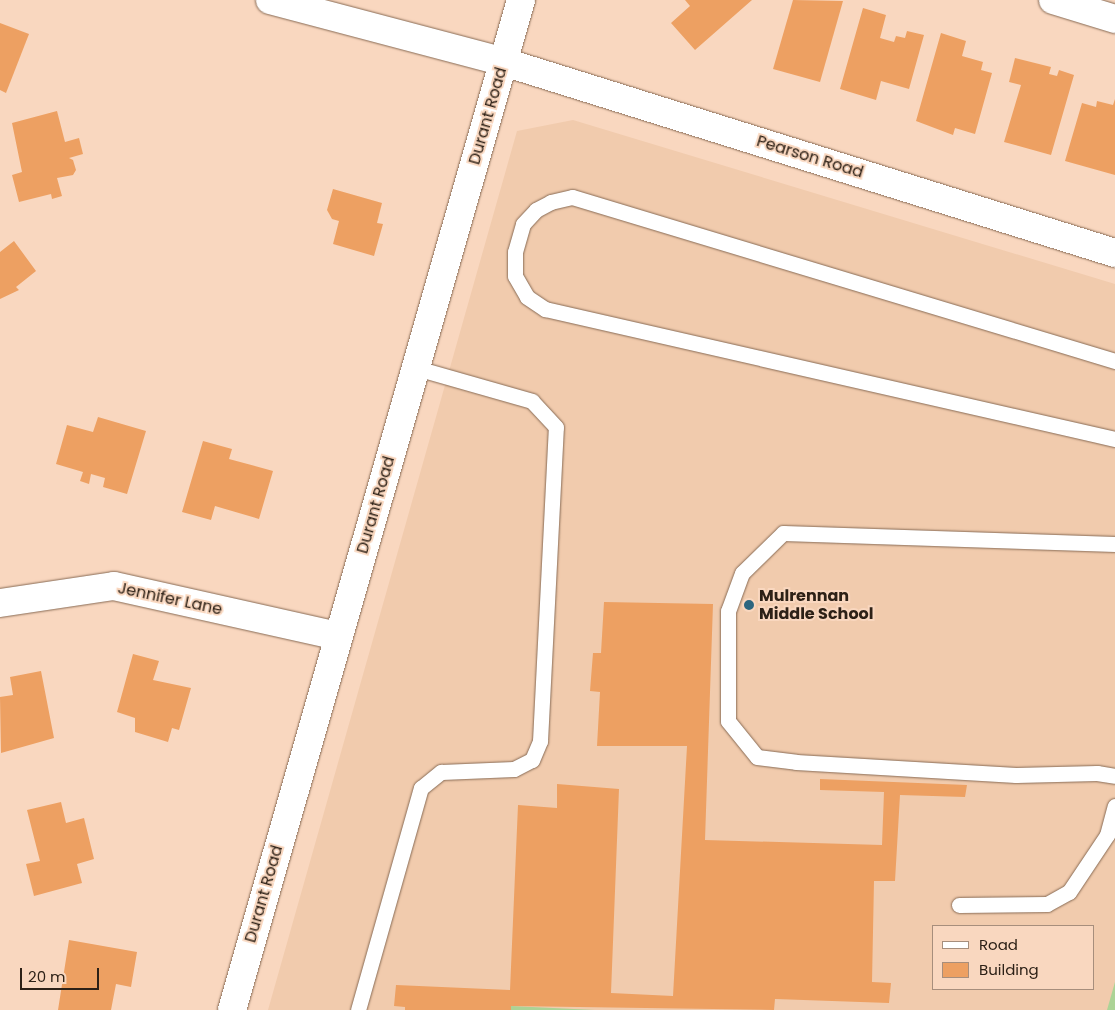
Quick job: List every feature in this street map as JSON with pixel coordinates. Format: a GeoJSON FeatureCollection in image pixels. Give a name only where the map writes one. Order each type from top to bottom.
{"type":"FeatureCollection","features":[{"type":"Feature","properties":{"kind":"street","name":"Pearson Road"},"geometry":{"type":"LineString","coordinates":[[270,0],[504,62],[1115,253]]}},
{"type":"Feature","properties":{"kind":"street","name":"Durant Road"},"geometry":{"type":"LineString","coordinates":[[232,1010],[521,0]]}},
{"type":"Feature","properties":{"kind":"street"},"geometry":{"type":"LineString","coordinates":[[1053,0],[1099,10]]}},
{"type":"Feature","properties":{"kind":"street","name":"Jennifer Lane"},"geometry":{"type":"LineString","coordinates":[[0,603],[114,586],[338,636]]}},
{"type":"Feature","properties":{"kind":"lane"},"geometry":{"type":"LineString","coordinates":[[1115,361],[572,197],[551,202],[536,210],[523,224],[515,252],[515,276],[527,297],[545,309],[1115,439]]}},
{"type":"Feature","properties":{"kind":"lane"},"geometry":{"type":"LineString","coordinates":[[358,1010],[421,788],[441,772],[514,769],[532,760],[540,741],[556,427],[532,401],[416,368]]}},
{"type":"Feature","properties":{"kind":"lane"},"geometry":{"type":"LineString","coordinates":[[1115,544],[783,533],[742,573],[728,611],[728,721],[757,756],[796,762],[1006,775],[1097,773],[1115,776]]}},
{"type":"Feature","properties":{"kind":"lane"},"geometry":{"type":"LineString","coordinates":[[959,905],[1047,904],[1069,892],[1107,835],[1115,806]]}},
{"type":"Feature","properties":{"kind":"shaded area","name":"Mulrennan Middle School"},"geometry":{"type":"Polygon","coordinates":[[[573,120],[1115,284],[1115,1010],[268,1010],[517,131],[573,120]]]}},
{"type":"Feature","properties":{"kind":"green space"},"geometry":{"type":"Polygon","coordinates":[[[1115,982],[1115,1010],[1107,1010],[1115,982]]]}},
{"type":"Feature","properties":{"kind":"green space"},"geometry":{"type":"Polygon","coordinates":[[[511,1006],[595,1010],[511,1010],[511,1006]]]}},
{"type":"Feature","properties":{"kind":"building"},"geometry":{"type":"Polygon","coordinates":[[[685,0],[752,0],[695,50],[671,23],[690,6],[685,0]]]}},
{"type":"Feature","properties":{"kind":"building"},"geometry":{"type":"Polygon","coordinates":[[[793,0],[843,1],[820,82],[773,69],[793,0]]]}},
{"type":"Feature","properties":{"kind":"building"},"geometry":{"type":"Polygon","coordinates":[[[863,8],[886,15],[880,38],[894,42],[896,36],[905,38],[907,31],[924,35],[909,89],[881,81],[876,100],[840,89],[863,8]]]}},
{"type":"Feature","properties":{"kind":"building"},"geometry":{"type":"Polygon","coordinates":[[[0,23],[29,34],[6,93],[0,90],[0,23]]]}},
{"type":"Feature","properties":{"kind":"building"},"geometry":{"type":"Polygon","coordinates":[[[941,33],[966,41],[962,56],[983,62],[981,70],[992,73],[975,134],[955,128],[953,135],[916,121],[941,33]]]}},
{"type":"Feature","properties":{"kind":"building"},"geometry":{"type":"Polygon","coordinates":[[[1015,58],[1051,67],[1049,74],[1057,76],[1059,70],[1074,75],[1051,155],[1004,142],[1021,85],[1009,82],[1015,58]]]}},
{"type":"Feature","properties":{"kind":"building"},"geometry":{"type":"Polygon","coordinates":[[[1115,99],[1115,175],[1065,161],[1082,103],[1096,107],[1097,101],[1113,105],[1115,99]]]}},
{"type":"Feature","properties":{"kind":"building"},"geometry":{"type":"Polygon","coordinates":[[[57,111],[65,142],[79,138],[83,154],[69,158],[73,160],[76,170],[73,175],[57,178],[62,196],[52,199],[51,194],[19,202],[12,175],[22,172],[12,123],[57,111]]]}},
{"type":"Feature","properties":{"kind":"building"},"geometry":{"type":"Polygon","coordinates":[[[333,189],[382,203],[377,223],[383,224],[374,256],[333,244],[339,221],[332,219],[327,210],[333,189]]]}},
{"type":"Feature","properties":{"kind":"building"},"geometry":{"type":"Polygon","coordinates":[[[14,241],[36,271],[16,287],[19,290],[0,299],[0,252],[14,241]]]}},
{"type":"Feature","properties":{"kind":"building"},"geometry":{"type":"Polygon","coordinates":[[[98,417],[146,431],[127,494],[103,487],[105,478],[91,474],[89,484],[80,481],[83,472],[56,464],[67,425],[93,432],[98,417]]]}},
{"type":"Feature","properties":{"kind":"building"},"geometry":{"type":"Polygon","coordinates":[[[203,441],[232,449],[229,459],[273,471],[259,519],[215,506],[211,520],[182,512],[203,441]]]}},
{"type":"Feature","properties":{"kind":"building"},"geometry":{"type":"Polygon","coordinates":[[[604,602],[713,604],[705,840],[882,845],[884,792],[820,790],[820,779],[967,785],[965,797],[900,795],[895,881],[874,881],[872,982],[891,983],[889,1003],[775,999],[774,1010],[511,1006],[511,1010],[405,1010],[405,1007],[394,1006],[396,985],[510,990],[518,805],[557,808],[557,784],[619,789],[611,993],[673,996],[687,746],[597,746],[600,692],[590,691],[593,653],[601,653],[604,602]]]}},
{"type":"Feature","properties":{"kind":"building"},"geometry":{"type":"Polygon","coordinates":[[[133,654],[159,661],[153,680],[191,688],[179,730],[172,728],[168,742],[135,732],[135,718],[117,712],[133,654]]]}},
{"type":"Feature","properties":{"kind":"building"},"geometry":{"type":"Polygon","coordinates":[[[41,671],[54,738],[1,753],[0,697],[13,695],[10,677],[41,671]]]}},
{"type":"Feature","properties":{"kind":"building"},"geometry":{"type":"Polygon","coordinates":[[[61,802],[66,823],[84,818],[94,859],[77,864],[82,883],[34,896],[26,864],[40,861],[27,810],[61,802]]]}},
{"type":"Feature","properties":{"kind":"building"},"geometry":{"type":"Polygon","coordinates":[[[69,940],[137,952],[131,987],[116,984],[111,1010],[58,1010],[69,940]]]}},
{"type":"Feature","properties":{"kind":"place","name":"Mulrennan Middle School"},"geometry":{"type":"Point","coordinates":[749,605]}}]}
